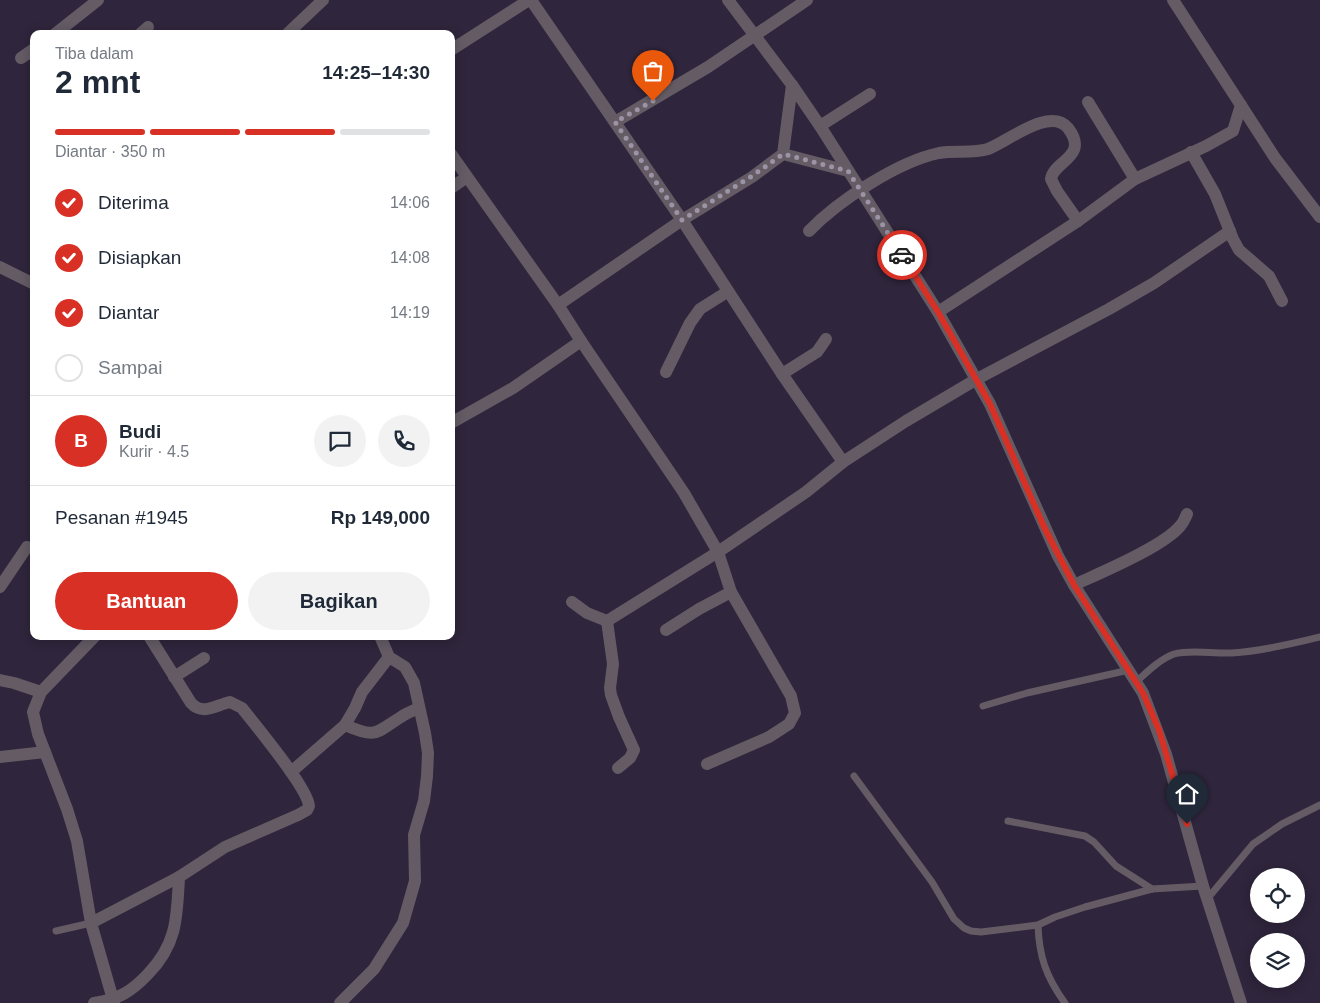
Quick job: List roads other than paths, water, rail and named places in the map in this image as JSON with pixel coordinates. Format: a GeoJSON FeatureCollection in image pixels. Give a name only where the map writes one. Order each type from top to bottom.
{"type":"FeatureCollection","features":[{"type":"Feature","properties":{"kind":"street"},"geometry":{"type":"LineString","coordinates":[[65,30],[98,0]]}},
{"type":"Feature","properties":{"kind":"street"},"geometry":{"type":"LineString","coordinates":[[290,30],[323,0]]}},
{"type":"Feature","properties":{"kind":"street"},"geometry":{"type":"LineString","coordinates":[[455,47],[530,0],[682,220],[727,292],[843,462]]}},
{"type":"Feature","properties":{"kind":"street"},"geometry":{"type":"LineString","coordinates":[[728,0],[792,85],[820,126],[938,312],[990,404],[1044,527],[1074,585],[1136,682],[1153,718],[1166,754],[1203,886],[1241,1003]]}},
{"type":"Feature","properties":{"kind":"street"},"geometry":{"type":"LineString","coordinates":[[615,122],[680,85],[756,36],[807,0]]}},
{"type":"Feature","properties":{"kind":"street"},"geometry":{"type":"LineString","coordinates":[[1173,0],[1275,158],[1320,217]]}},
{"type":"Feature","properties":{"kind":"street"},"geometry":{"type":"LineString","coordinates":[[21,58],[30,52]]}},
{"type":"Feature","properties":{"kind":"street"},"geometry":{"type":"LineString","coordinates":[[558,305],[783,154],[792,85]]}},
{"type":"Feature","properties":{"kind":"street"},"geometry":{"type":"LineString","coordinates":[[820,126],[870,94]]}},
{"type":"Feature","properties":{"kind":"street"},"geometry":{"type":"LineString","coordinates":[[1088,102],[1135,179]]}},
{"type":"Feature","properties":{"kind":"street"},"geometry":{"type":"LineString","coordinates":[[1233,131],[1240,106]]}},
{"type":"Feature","properties":{"kind":"street"},"geometry":{"type":"LineString","coordinates":[[809,232],[828,214],[896,169],[938,153],[987,149],[1036,124],[1055,121],[1065,125],[1069,130],[1074,146],[1071,155],[1053,172],[1051,179],[1078,221]]}},
{"type":"Feature","properties":{"kind":"street"},"geometry":{"type":"LineString","coordinates":[[938,312],[1078,221],[1135,179],[1233,131],[1257,131]]}},
{"type":"Feature","properties":{"kind":"street"},"geometry":{"type":"LineString","coordinates":[[1191,152],[1215,194],[1239,250],[1270,276],[1282,301]]}},
{"type":"Feature","properties":{"kind":"street"},"geometry":{"type":"LineString","coordinates":[[783,154],[848,171]]}},
{"type":"Feature","properties":{"kind":"street"},"geometry":{"type":"LineString","coordinates":[[455,160],[558,305],[684,493],[718,552],[731,592],[791,696],[795,713],[789,724],[770,737],[706,764]]}},
{"type":"Feature","properties":{"kind":"street"},"geometry":{"type":"LineString","coordinates":[[455,185],[467,177]]}},
{"type":"Feature","properties":{"kind":"street"},"geometry":{"type":"LineString","coordinates":[[607,621],[718,552],[806,492],[843,462],[906,421],[976,379],[1141,290],[1188,261],[1230,231]]}},
{"type":"Feature","properties":{"kind":"street"},"geometry":{"type":"LineString","coordinates":[[0,267],[30,282]]}},
{"type":"Feature","properties":{"kind":"street"},"geometry":{"type":"LineString","coordinates":[[666,372],[690,323],[700,309],[727,292]]}},
{"type":"Feature","properties":{"kind":"street"},"geometry":{"type":"LineString","coordinates":[[782,374],[816,352],[826,339]]}},
{"type":"Feature","properties":{"kind":"street"},"geometry":{"type":"LineString","coordinates":[[455,421],[520,383],[581,340]]}},
{"type":"Feature","properties":{"kind":"street"},"geometry":{"type":"LineString","coordinates":[[1074,585],[1152,547],[1176,530],[1182,524],[1187,514]]}},
{"type":"Feature","properties":{"kind":"street"},"geometry":{"type":"LineString","coordinates":[[0,587],[27,547]]}},
{"type":"Feature","properties":{"kind":"street"},"geometry":{"type":"LineString","coordinates":[[666,630],[731,592]]}},
{"type":"Feature","properties":{"kind":"street"},"geometry":{"type":"LineString","coordinates":[[572,602],[587,613],[607,621]]}},
{"type":"Feature","properties":{"kind":"street"},"geometry":{"type":"LineString","coordinates":[[607,621],[613,664],[611,695],[634,750],[630,758],[618,768]]}},
{"type":"Feature","properties":{"kind":"street"},"geometry":{"type":"LineString","coordinates":[[91,640],[41,692],[33,712],[34,721],[67,809],[76,841],[91,923],[113,1002]]}},
{"type":"Feature","properties":{"kind":"street"},"geometry":{"type":"LineString","coordinates":[[91,923],[179,877],[225,847],[308,809],[308,799],[291,772],[242,708],[230,702],[204,710],[196,708],[151,640]]}},
{"type":"Feature","properties":{"kind":"street"},"geometry":{"type":"LineString","coordinates":[[340,1003],[374,969],[384,955],[408,909],[414,882],[414,835],[424,801],[427,776],[428,753],[414,683],[407,670],[389,657],[382,640]]}},
{"type":"Feature","properties":{"kind":"street"},"geometry":{"type":"LineString","coordinates":[[291,772],[345,725],[356,708],[362,692],[389,657]]}},
{"type":"Feature","properties":{"kind":"street"},"geometry":{"type":"LineString","coordinates":[[174,677],[204,658]]}},
{"type":"Feature","properties":{"kind":"street"},"geometry":{"type":"LineString","coordinates":[[0,680],[41,692]]}},
{"type":"Feature","properties":{"kind":"street"},"geometry":{"type":"LineString","coordinates":[[345,725],[364,732],[377,732],[419,708]]}},
{"type":"Feature","properties":{"kind":"street"},"geometry":{"type":"LineString","coordinates":[[0,757],[45,752]]}},
{"type":"Feature","properties":{"kind":"street"},"geometry":{"type":"LineString","coordinates":[[94,1003],[113,1002],[133,989],[166,953],[178,912],[179,877]]}},
{"type":"Feature","properties":{"kind":"lane"},"geometry":{"type":"LineString","coordinates":[[1136,682],[1173,654],[1196,652],[1232,653],[1320,637]]}},
{"type":"Feature","properties":{"kind":"lane"},"geometry":{"type":"LineString","coordinates":[[983,706],[1027,693],[1129,670]]}},
{"type":"Feature","properties":{"kind":"lane"},"geometry":{"type":"LineString","coordinates":[[854,776],[932,882],[954,919],[971,931],[981,932],[1038,925],[1055,917],[1152,890],[1203,886]]}},
{"type":"Feature","properties":{"kind":"lane"},"geometry":{"type":"LineString","coordinates":[[1208,898],[1220,886],[1253,844],[1282,824],[1320,805]]}},
{"type":"Feature","properties":{"kind":"lane"},"geometry":{"type":"LineString","coordinates":[[1008,821],[1085,836],[1094,842],[1116,866],[1152,890]]}},
{"type":"Feature","properties":{"kind":"lane"},"geometry":{"type":"LineString","coordinates":[[56,931],[91,923]]}},
{"type":"Feature","properties":{"kind":"lane"},"geometry":{"type":"LineString","coordinates":[[1038,925],[1038,938],[1043,964],[1050,982],[1064,1003]]}}]}
